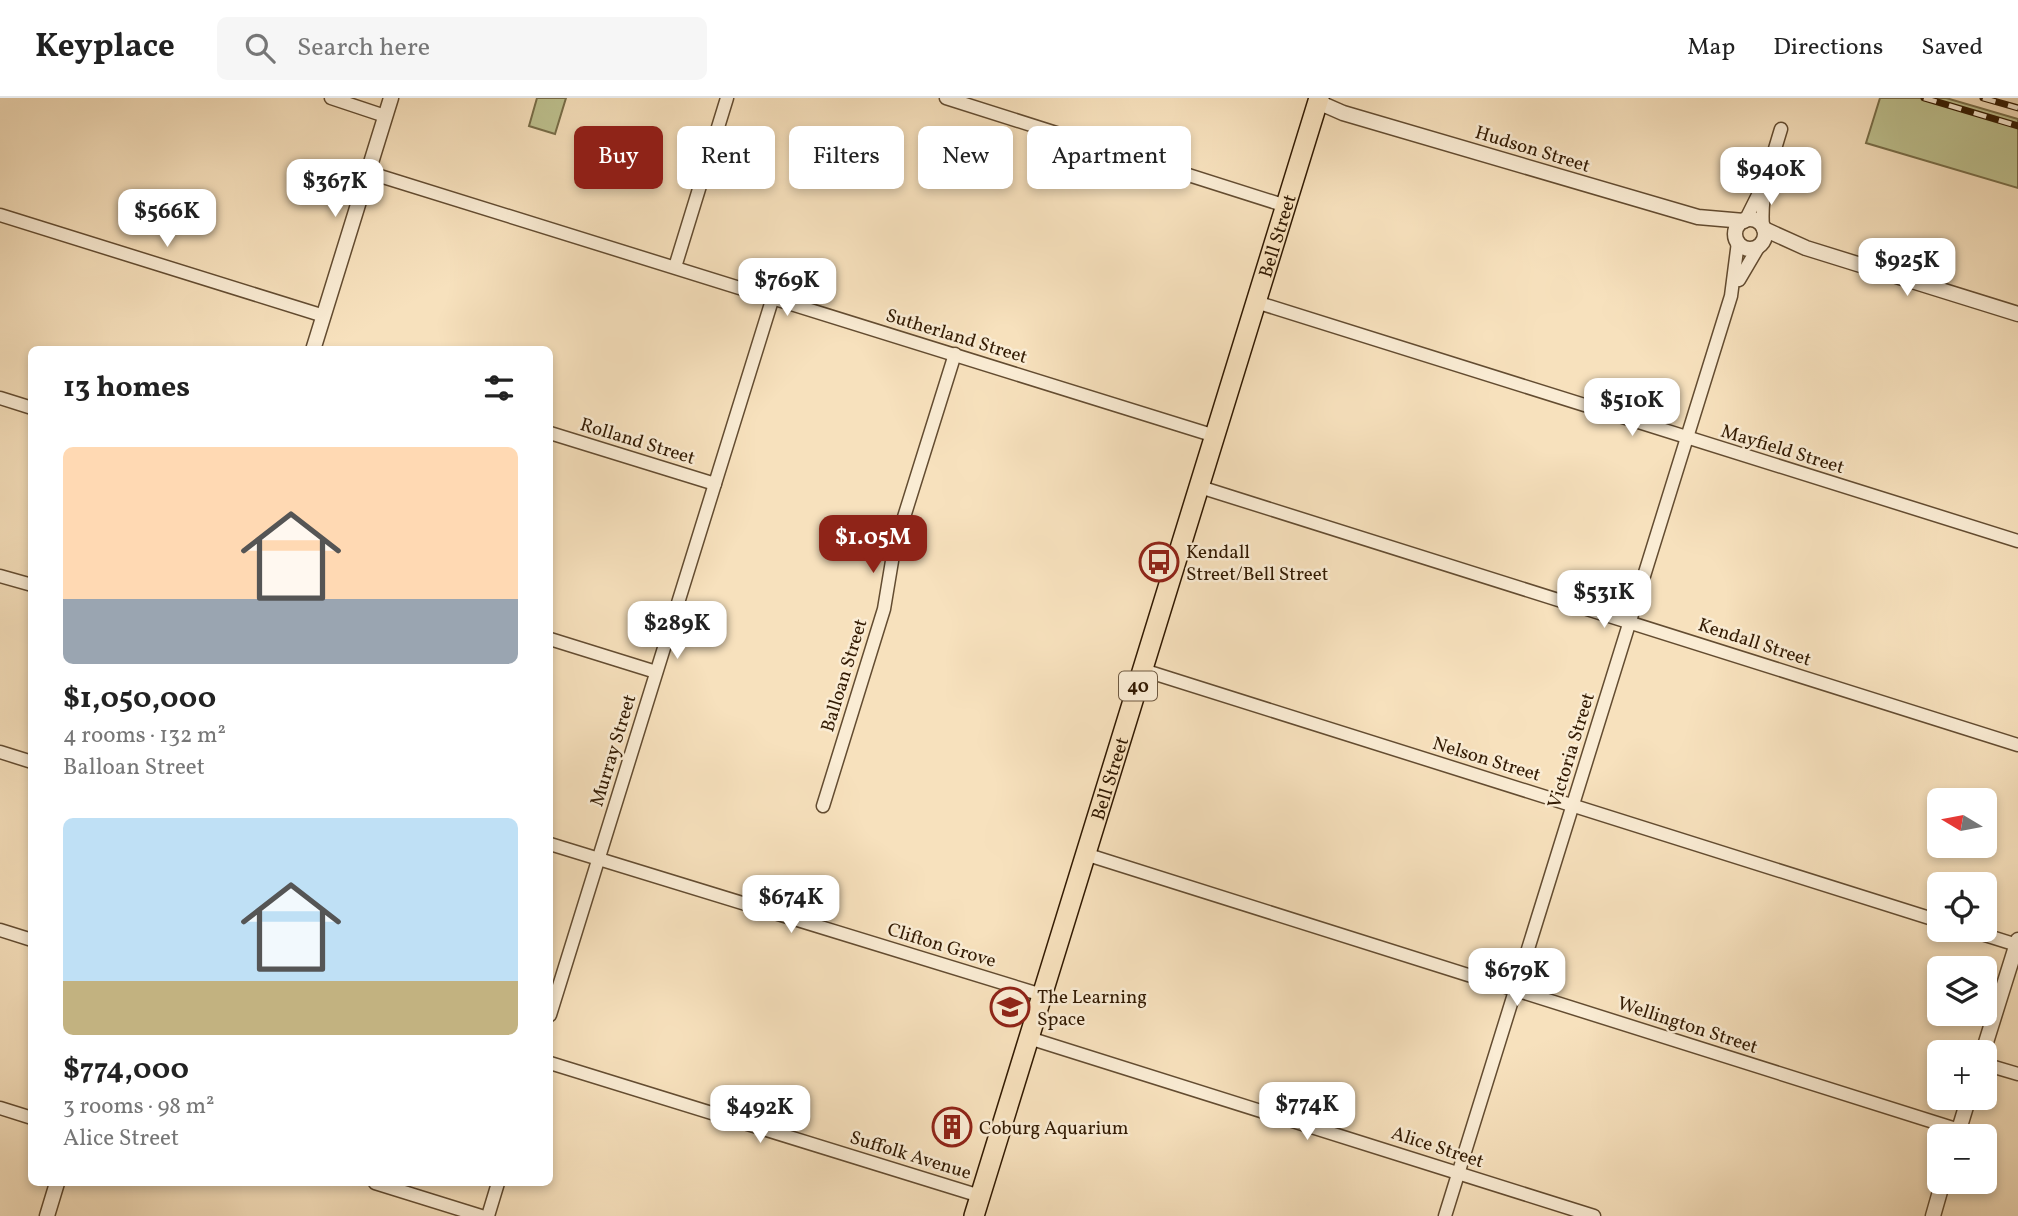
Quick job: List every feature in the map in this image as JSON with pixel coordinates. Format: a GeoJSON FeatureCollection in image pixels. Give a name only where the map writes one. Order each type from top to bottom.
{"type":"FeatureCollection","features":[{"type":"Feature","properties":{"kind":"highway","name":"Bell Street"},"geometry":{"type":"LineString","coordinates":[[974,1216],[1286,206],[1316,99]]}},
{"type":"Feature","properties":{"kind":"street"},"geometry":{"type":"LineString","coordinates":[[331,98],[385,116]]}},
{"type":"Feature","properties":{"kind":"street"},"geometry":{"type":"LineString","coordinates":[[314,346],[391,98]]}},
{"type":"Feature","properties":{"kind":"street"},"geometry":{"type":"LineString","coordinates":[[675,267],[727,98]]}},
{"type":"Feature","properties":{"kind":"street"},"geometry":{"type":"LineString","coordinates":[[946,98],[1286,206]]}},
{"type":"Feature","properties":{"kind":"street","name":"Hudson Street"},"geometry":{"type":"LineString","coordinates":[[1316,99],[1343,113],[1698,217],[1745,221]]}},
{"type":"Feature","properties":{"kind":"street"},"geometry":{"type":"LineString","coordinates":[[1760,245],[1764,228],[1761,209],[1781,130]]}},
{"type":"Feature","properties":{"kind":"street","name":"Sutherland Street"},"geometry":{"type":"LineString","coordinates":[[367,172],[773,296],[1215,436]]}},
{"type":"Feature","properties":{"kind":"street"},"geometry":{"type":"LineString","coordinates":[[1767,177],[1745,221],[1737,227],[1738,242],[1745,248],[1760,245],[1806,248]]}},
{"type":"Feature","properties":{"kind":"street"},"geometry":{"type":"LineString","coordinates":[[0,215],[324,316]]}},
{"type":"Feature","properties":{"kind":"street","name":"Hudson Street"},"geometry":{"type":"LineString","coordinates":[[1698,217],[1738,242]]}},
{"type":"Feature","properties":{"kind":"street"},"geometry":{"type":"LineString","coordinates":[[1745,221],[1756,221],[1764,228],[1806,248],[2018,314]]}},
{"type":"Feature","properties":{"kind":"street","name":"Victoria Street"},"geometry":{"type":"LineString","coordinates":[[1445,1216],[1731,296],[1738,242]]}},
{"type":"Feature","properties":{"kind":"street","name":"Victoria Street"},"geometry":{"type":"LineString","coordinates":[[1731,296],[1760,245]]}},
{"type":"Feature","properties":{"kind":"street","name":"Murray Street"},"geometry":{"type":"LineString","coordinates":[[553,1005],[773,296]]}},
{"type":"Feature","properties":{"kind":"street","name":"Mayfield Street"},"geometry":{"type":"LineString","coordinates":[[1256,302],[2018,541]]}},
{"type":"Feature","properties":{"kind":"street","name":"Balloan Street"},"geometry":{"type":"LineString","coordinates":[[823,806],[884,609],[894,549],[955,354]]}},
{"type":"Feature","properties":{"kind":"street"},"geometry":{"type":"LineString","coordinates":[[0,398],[28,407]]}},
{"type":"Feature","properties":{"kind":"street","name":"Rolland Street"},"geometry":{"type":"LineString","coordinates":[[553,434],[715,484]]}},
{"type":"Feature","properties":{"kind":"street","name":"Kendall Street"},"geometry":{"type":"LineString","coordinates":[[1200,486],[2018,745]]}},
{"type":"Feature","properties":{"kind":"street"},"geometry":{"type":"LineString","coordinates":[[0,576],[28,584]]}},
{"type":"Feature","properties":{"kind":"street"},"geometry":{"type":"LineString","coordinates":[[553,640],[656,672]]}},
{"type":"Feature","properties":{"kind":"street","name":"Nelson Street"},"geometry":{"type":"LineString","coordinates":[[1143,670],[1927,917]]}},
{"type":"Feature","properties":{"kind":"street"},"geometry":{"type":"LineString","coordinates":[[0,752],[28,761]]}},
{"type":"Feature","properties":{"kind":"street","name":"Clifton Grove"},"geometry":{"type":"LineString","coordinates":[[553,845],[1042,995]]}},
{"type":"Feature","properties":{"kind":"street","name":"Wellington Street"},"geometry":{"type":"LineString","coordinates":[[1086,854],[1930,1124]]}},
{"type":"Feature","properties":{"kind":"street"},"geometry":{"type":"LineString","coordinates":[[0,930],[28,939]]}},
{"type":"Feature","properties":{"kind":"street"},"geometry":{"type":"LineString","coordinates":[[1987,1040],[2017,943],[1997,938]]}},
{"type":"Feature","properties":{"kind":"street","name":"Alice Street"},"geometry":{"type":"LineString","coordinates":[[1029,1038],[1594,1216]]}},
{"type":"Feature","properties":{"kind":"street","name":"Suffolk Avenue"},"geometry":{"type":"LineString","coordinates":[[553,1064],[980,1196]]}},
{"type":"Feature","properties":{"kind":"street"},"geometry":{"type":"LineString","coordinates":[[1997,1068],[2018,1074]]}},
{"type":"Feature","properties":{"kind":"street"},"geometry":{"type":"LineString","coordinates":[[0,1108],[28,1117]]}},
{"type":"Feature","properties":{"kind":"street"},"geometry":{"type":"LineString","coordinates":[[47,1216],[56,1186]]}},
{"type":"Feature","properties":{"kind":"street"},"geometry":{"type":"LineString","coordinates":[[385,1186],[481,1216]]}},
{"type":"Feature","properties":{"kind":"street"},"geometry":{"type":"LineString","coordinates":[[488,1216],[497,1186]]}},
{"type":"Feature","properties":{"kind":"street"},"geometry":{"type":"LineString","coordinates":[[1933,1216],[1939,1194]]}},
{"type":"Feature","properties":{"kind":"green space"},"geometry":{"type":"Polygon","coordinates":[[[537,98],[566,98],[555,134],[529,126],[537,98]]]}},
{"type":"Feature","properties":{"kind":"green space"},"geometry":{"type":"Polygon","coordinates":[[[1880,98],[1946,98],[2018,119],[2018,188],[1866,143],[1880,98]]]}},
{"type":"Feature","properties":{"kind":"railway"},"geometry":{"type":"LineString","coordinates":[[1924,98],[2018,126]]}},
{"type":"Feature","properties":{"kind":"railway"},"geometry":{"type":"LineString","coordinates":[[1983,98],[2018,108]]}},
{"type":"Feature","properties":{"kind":"place","name":"Kendall Street/Bell Street"},"geometry":{"type":"Point","coordinates":[1159,562]}},
{"type":"Feature","properties":{"kind":"place","name":"The Learning Space"},"geometry":{"type":"Point","coordinates":[1010,1007]}},
{"type":"Feature","properties":{"kind":"place","name":"Coburg Aquarium"},"geometry":{"type":"Point","coordinates":[952,1127]}}]}
